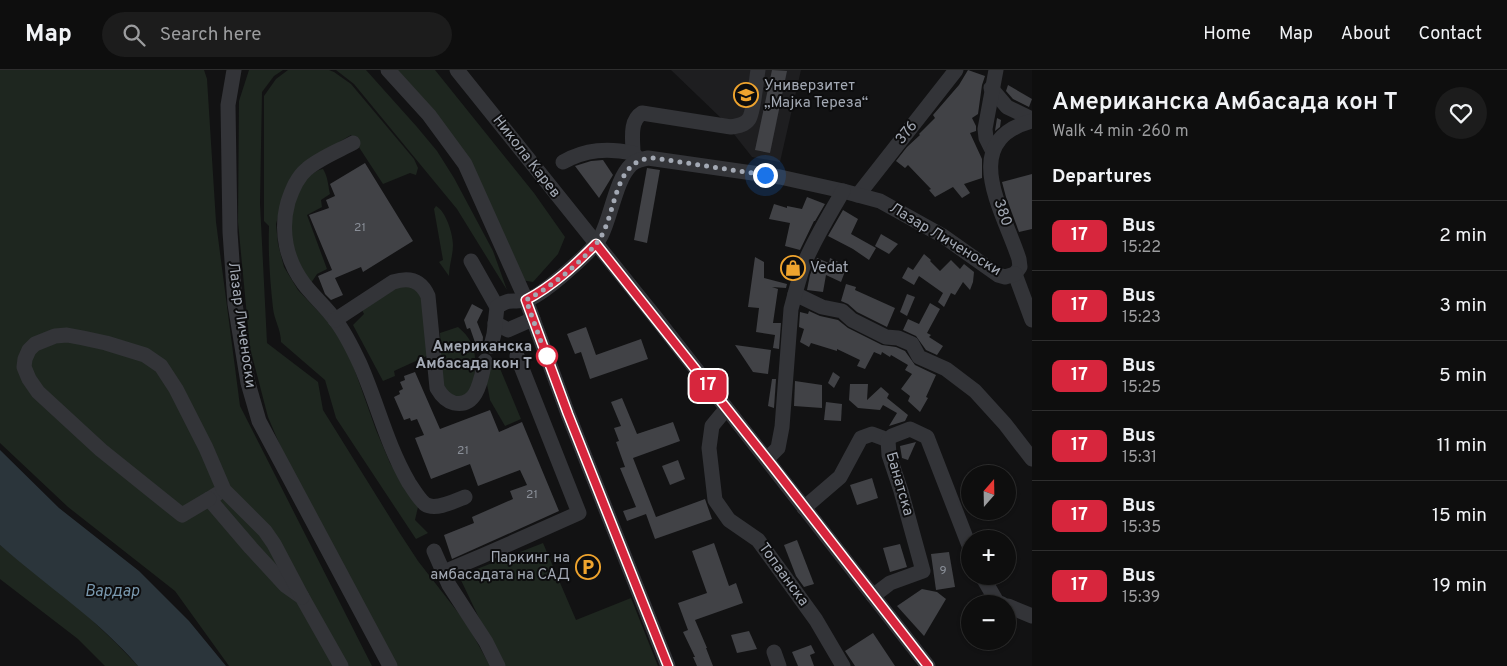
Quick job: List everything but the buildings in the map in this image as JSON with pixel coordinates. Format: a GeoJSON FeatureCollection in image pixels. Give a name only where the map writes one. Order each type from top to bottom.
{"type":"FeatureCollection","features":[{"type":"Feature","properties":{"kind":"street"},"geometry":{"type":"LineString","coordinates":[[388,70],[429,115],[465,164],[526,300],[605,525],[668,666]]}},
{"type":"Feature","properties":{"kind":"street","name":"Никола Карев"},"geometry":{"type":"LineString","coordinates":[[457,70],[726,410],[767,459],[928,666]]}},
{"type":"Feature","properties":{"kind":"street"},"geometry":{"type":"LineString","coordinates":[[497,307],[508,300],[526,300],[537,295],[566,272],[596,244],[605,226],[625,173],[636,156],[634,122],[637,116],[642,113],[731,127],[739,126],[750,118],[758,70]]}},
{"type":"Feature","properties":{"kind":"street","name":"376"},"geometry":{"type":"LineString","coordinates":[[850,193],[956,70]]}},
{"type":"Feature","properties":{"kind":"street"},"geometry":{"type":"LineString","coordinates":[[992,150],[986,138],[986,128],[991,88],[996,70]]}},
{"type":"Feature","properties":{"kind":"street","name":"Лазар Личеноски"},"geometry":{"type":"LineString","coordinates":[[231,74],[228,105],[230,232],[235,304],[248,383],[259,421],[390,666]]}},
{"type":"Feature","properties":{"kind":"street"},"geometry":{"type":"LineString","coordinates":[[991,88],[1007,107],[1032,120]]}},
{"type":"Feature","properties":{"kind":"street"},"geometry":{"type":"LineString","coordinates":[[992,150],[996,142],[1004,134],[1032,120]]}},
{"type":"Feature","properties":{"kind":"street"},"geometry":{"type":"LineString","coordinates":[[352,142],[306,169],[298,178],[289,199],[284,223],[286,249],[304,283],[344,333],[360,365],[383,429],[398,463],[420,499],[425,504],[432,506],[465,497]]}},
{"type":"Feature","properties":{"kind":"street","name":"Лазар Личеноски"},"geometry":{"type":"LineString","coordinates":[[563,162],[572,157],[599,149],[780,177],[850,193],[880,202],[912,217],[943,236],[998,275],[1005,277],[1015,274]]}},
{"type":"Feature","properties":{"kind":"street","name":"380"},"geometry":{"type":"LineString","coordinates":[[992,150],[992,173],[995,194],[1019,259],[1020,267],[1015,274],[1032,320]]}},
{"type":"Feature","properties":{"kind":"street"},"geometry":{"type":"LineString","coordinates":[[767,459],[778,448],[782,427],[791,309],[804,264],[815,240],[850,193]]}},
{"type":"Feature","properties":{"kind":"street"},"geometry":{"type":"LineString","coordinates":[[471,261],[497,307],[491,346]]}},
{"type":"Feature","properties":{"kind":"street"},"geometry":{"type":"LineString","coordinates":[[335,320],[393,282],[411,280],[422,286],[428,296],[438,388],[445,399],[462,404],[472,399],[486,361]]}},
{"type":"Feature","properties":{"kind":"street"},"geometry":{"type":"LineString","coordinates":[[795,294],[822,307],[842,310],[852,320],[886,337],[898,338],[912,344],[919,357],[946,369],[975,391],[1032,459]]}},
{"type":"Feature","properties":{"kind":"street"},"geometry":{"type":"LineString","coordinates":[[495,323],[508,330],[533,319]]}},
{"type":"Feature","properties":{"kind":"street"},"geometry":{"type":"LineString","coordinates":[[224,490],[182,514],[101,450],[38,392],[29,379],[24,367],[29,350],[35,344],[45,339],[67,335],[106,343],[145,355],[154,360],[168,375],[176,389],[206,448],[224,490],[265,531],[274,544],[341,666]]}},
{"type":"Feature","properties":{"kind":"street"},"geometry":{"type":"LineString","coordinates":[[444,572],[579,513],[517,356]]}},
{"type":"Feature","properties":{"kind":"street"},"geometry":{"type":"LineString","coordinates":[[530,387],[554,376]]}},
{"type":"Feature","properties":{"kind":"street","name":"Топаанска"},"geometry":{"type":"LineString","coordinates":[[726,410],[712,426],[709,448],[715,500],[729,520],[758,540],[816,620],[843,666]]}},
{"type":"Feature","properties":{"kind":"street","name":"Банатска"},"geometry":{"type":"LineString","coordinates":[[873,596],[890,583],[923,571],[889,455],[888,440],[892,436],[910,429],[927,437],[963,530]]}},
{"type":"Feature","properties":{"kind":"street"},"geometry":{"type":"LineString","coordinates":[[804,508],[840,477],[861,438],[872,434],[888,440]]}},
{"type":"Feature","properties":{"kind":"street"},"geometry":{"type":"LineString","coordinates":[[210,499],[250,548],[285,585],[302,597]]}},
{"type":"Feature","properties":{"kind":"street"},"geometry":{"type":"LineString","coordinates":[[434,551],[449,585],[486,642],[498,666]]}},
{"type":"Feature","properties":{"kind":"street"},"geometry":{"type":"LineString","coordinates":[[1016,609],[1032,616]]}},
{"type":"Feature","properties":{"kind":"shaded area"},"geometry":{"type":"Polygon","coordinates":[[[0,70],[204,70],[207,79],[216,222],[240,406],[372,666],[229,666],[175,591],[68,507],[0,443],[0,70]]]}},
{"type":"Feature","properties":{"kind":"shaded area"},"geometry":{"type":"Polygon","coordinates":[[[249,70],[283,70],[274,76],[262,92],[260,203],[267,343],[318,382],[323,410],[418,561],[467,624],[490,666],[396,666],[298,488],[268,417],[250,348],[238,222],[239,101],[249,70]]]}},
{"type":"Feature","properties":{"kind":"shaded area"},"geometry":{"type":"Polygon","coordinates":[[[288,70],[329,70],[351,84],[414,159],[418,168],[416,175],[410,173],[383,184],[351,135],[312,158],[295,173],[287,185],[276,224],[278,244],[284,267],[298,290],[334,328],[349,354],[390,463],[418,507],[415,520],[428,533],[416,539],[336,418],[325,380],[281,342],[272,298],[269,226],[264,221],[264,96],[276,79],[288,70]]]}},
{"type":"Feature","properties":{"kind":"shaded area"},"geometry":{"type":"Polygon","coordinates":[[[336,70],[366,70],[437,151],[454,178],[493,251],[507,290],[457,209],[354,84],[336,70]]]}},
{"type":"Feature","properties":{"kind":"shaded area"},"geometry":{"type":"Polygon","coordinates":[[[392,70],[435,70],[534,193],[565,237],[558,254],[533,282],[521,280],[466,157],[392,70]]]}},
{"type":"Feature","properties":{"kind":"shaded area","name":"Универзитет „Мајка Тереза“"},"geometry":{"type":"Polygon","coordinates":[[[671,70],[801,70],[780,162],[752,157],[722,119],[671,70]]]}},
{"type":"Feature","properties":{"kind":"shaded area"},"geometry":{"type":"Polygon","coordinates":[[[323,169],[330,194],[321,200],[322,207],[307,215],[327,269],[317,274],[311,283],[301,272],[297,264],[292,242],[291,218],[296,195],[301,184],[309,176],[323,169]]]}},
{"type":"Feature","properties":{"kind":"shaded area"},"geometry":{"type":"Polygon","coordinates":[[[436,206],[446,218],[453,240],[449,276],[439,262],[443,260],[434,209],[436,206]]]}},
{"type":"Feature","properties":{"kind":"shaded area","name":"Vedat"},"geometry":{"type":"Polygon","coordinates":[[[789,257],[802,263],[797,278],[784,273],[789,257]]]}},
{"type":"Feature","properties":{"kind":"shaded area"},"geometry":{"type":"Polygon","coordinates":[[[410,285],[421,295],[429,355],[394,371],[395,376],[383,381],[353,325],[364,314],[362,310],[400,286],[410,285]]]}},
{"type":"Feature","properties":{"kind":"shaded area"},"geometry":{"type":"Polygon","coordinates":[[[458,327],[470,341],[473,348],[475,372],[473,390],[458,399],[447,394],[442,381],[440,333],[458,327]]]}},
{"type":"Feature","properties":{"kind":"shaded area"},"geometry":{"type":"Polygon","coordinates":[[[496,359],[521,419],[505,426],[490,400],[486,379],[496,359]]]}},
{"type":"Feature","properties":{"kind":"shaded area"},"geometry":{"type":"Polygon","coordinates":[[[543,543],[576,620],[631,598],[658,666],[502,666],[459,576],[543,543]]]}},
{"type":"Feature","properties":{"kind":"shaded area"},"geometry":{"type":"Polygon","coordinates":[[[0,545],[78,607],[138,666],[105,666],[78,639],[0,579],[0,545]]]}},
{"type":"Feature","properties":{"kind":"water","name":"Вардар"},"geometry":{"type":"Polygon","coordinates":[[[0,450],[59,508],[139,571],[189,621],[226,666],[138,666],[89,618],[0,545],[0,450]]]}},
{"type":"Feature","properties":{"kind":"bus line","name":"17"},"geometry":{"type":"LineString","coordinates":[[668,666],[568,414],[526,300],[537,295],[566,272],[596,244],[928,666]]}},
{"type":"Feature","properties":{"kind":"place","name":"Универзитет „Мајка Тереза“"},"geometry":{"type":"Point","coordinates":[746,95]}},
{"type":"Feature","properties":{"kind":"place","name":"Vedat"},"geometry":{"type":"Point","coordinates":[793,268]}},
{"type":"Feature","properties":{"kind":"place","name":"Американска Амбасада кон Т"},"geometry":{"type":"Point","coordinates":[547,356]}},
{"type":"Feature","properties":{"kind":"place","name":"Паркинг на амбасадата на САД"},"geometry":{"type":"Point","coordinates":[588,567]}},
{"type":"Feature","properties":{"kind":"route"},"geometry":{"type":"LineString","coordinates":[[547,356],[548,361],[526,300],[537,295],[566,272],[596,244],[605,226],[622,179],[631,164],[639,160],[654,158],[765,175]]}}]}
